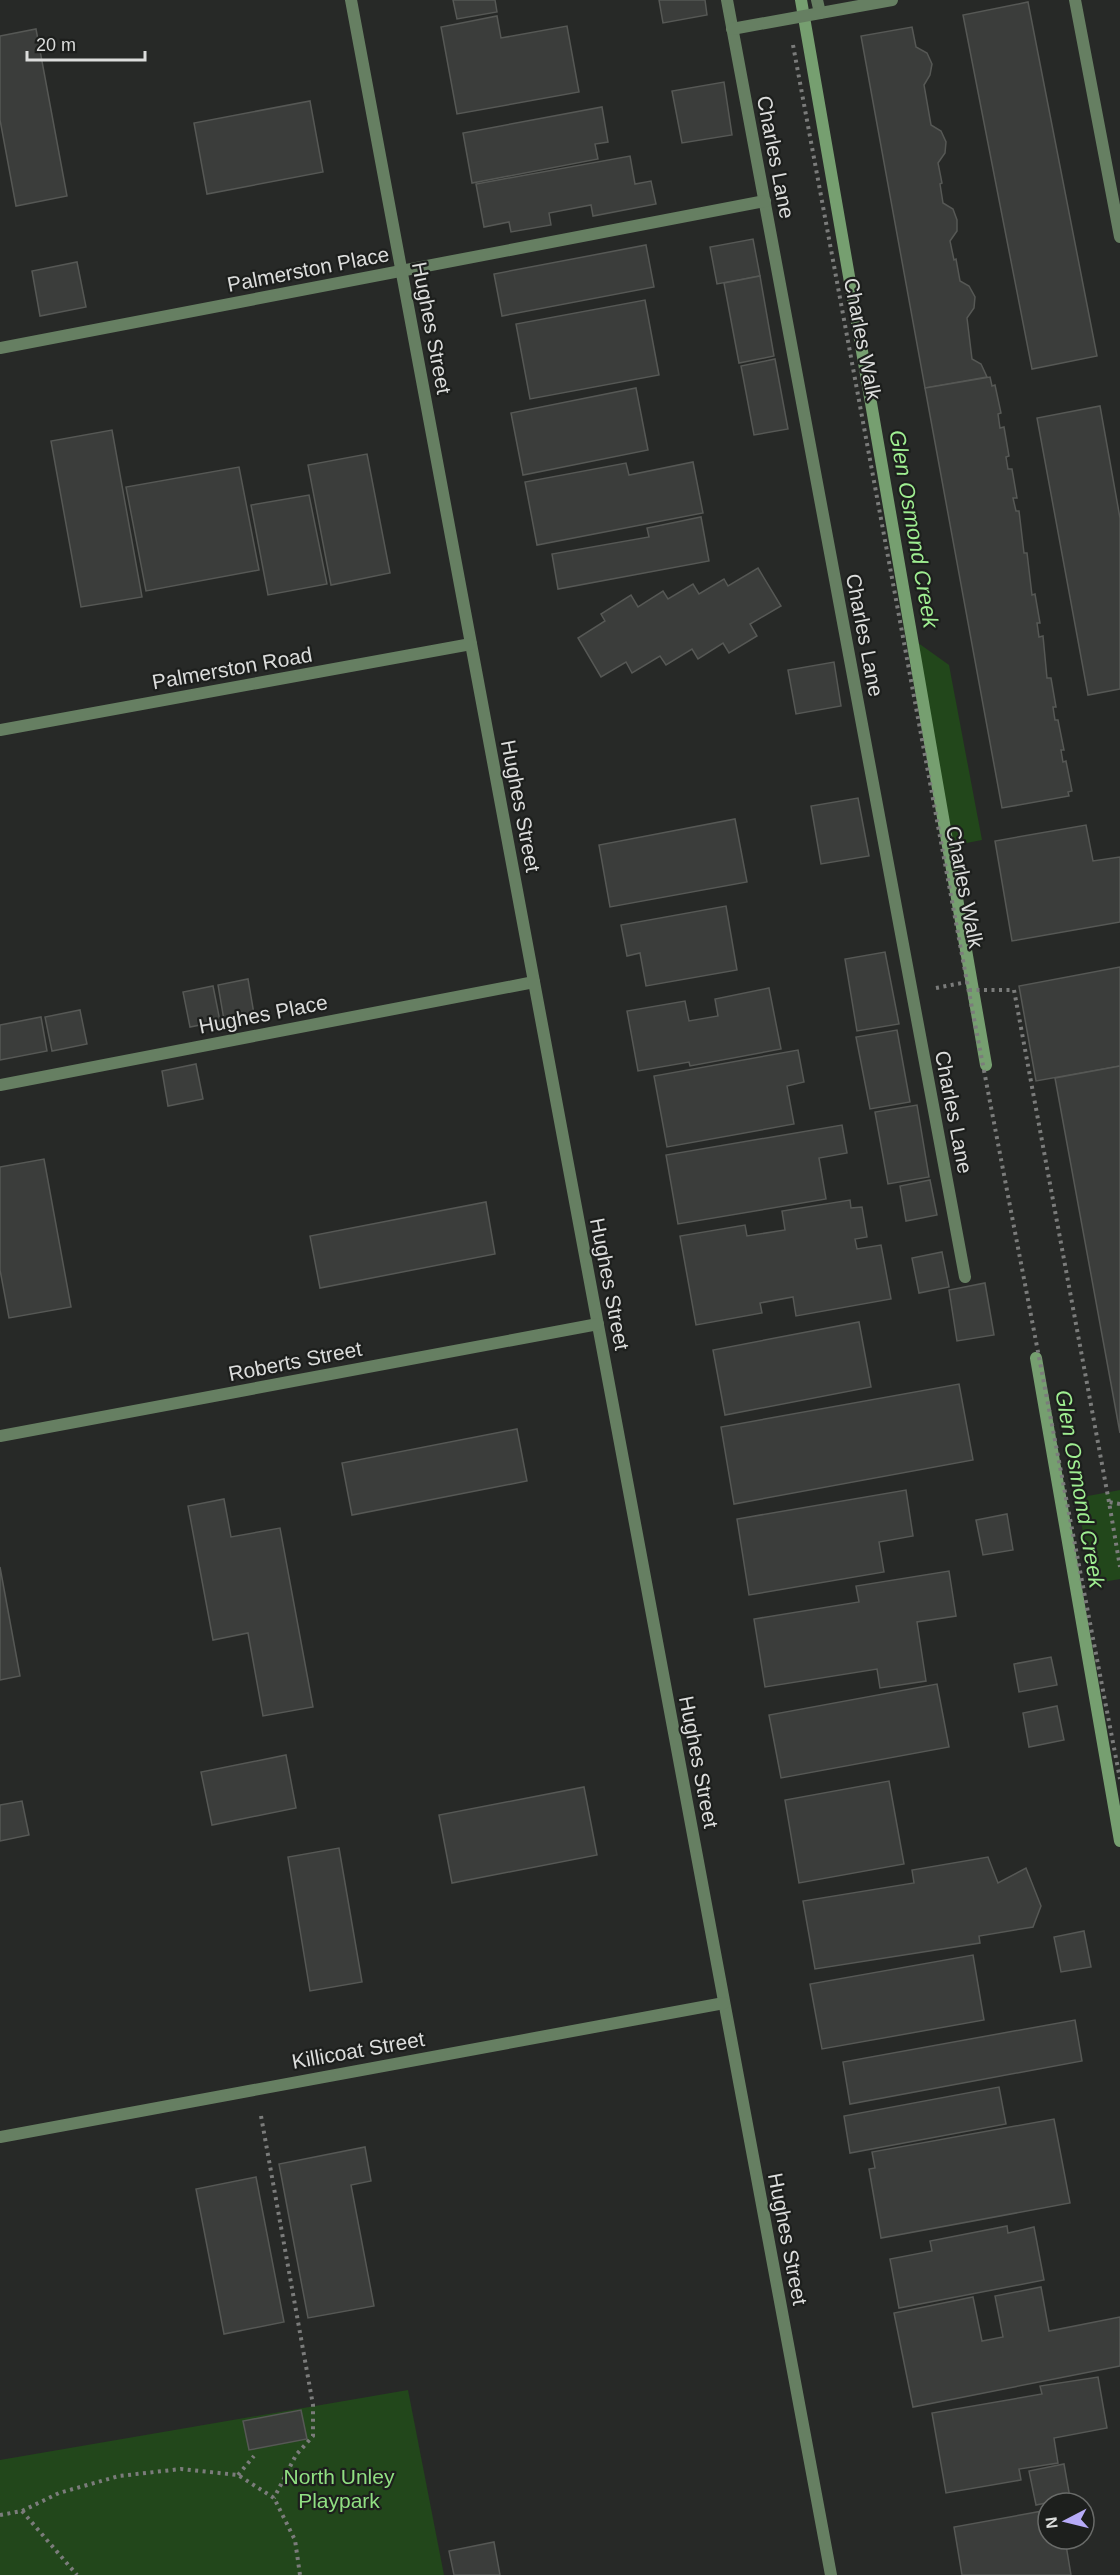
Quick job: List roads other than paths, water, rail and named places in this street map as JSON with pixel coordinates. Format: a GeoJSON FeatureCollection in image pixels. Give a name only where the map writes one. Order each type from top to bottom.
{"type":"FeatureCollection","features":[{"type":"Feature","properties":{"kind":"street","name":"Hughes Street"},"geometry":{"type":"LineString","coordinates":[[351,0],[831,2575]]}},
{"type":"Feature","properties":{"kind":"street","name":"Charles Lane"},"geometry":{"type":"LineString","coordinates":[[727,0],[965,1277]]}},
{"type":"Feature","properties":{"kind":"street"},"geometry":{"type":"LineString","coordinates":[[817,0],[818,14]]}},
{"type":"Feature","properties":{"kind":"street"},"geometry":{"type":"LineString","coordinates":[[732,29],[892,0]]}},
{"type":"Feature","properties":{"kind":"street"},"geometry":{"type":"LineString","coordinates":[[1075,0],[1120,237]]}},
{"type":"Feature","properties":{"kind":"street","name":"Palmerston Place"},"geometry":{"type":"LineString","coordinates":[[0,348],[765,201]]}},
{"type":"Feature","properties":{"kind":"street","name":"Palmerston Road"},"geometry":{"type":"LineString","coordinates":[[0,730],[471,645]]}},
{"type":"Feature","properties":{"kind":"street","name":"Hughes Place"},"geometry":{"type":"LineString","coordinates":[[0,1085],[534,982]]}},
{"type":"Feature","properties":{"kind":"street","name":"Roberts Street"},"geometry":{"type":"LineString","coordinates":[[0,1436],[598,1324]]}},
{"type":"Feature","properties":{"kind":"street","name":"Killicoat Street"},"geometry":{"type":"LineString","coordinates":[[0,2137],[724,2003]]}},
{"type":"Feature","properties":{"kind":"waterway","name":"Glen Osmond Creek"},"geometry":{"type":"LineString","coordinates":[[801,0],[986,1065]]}},
{"type":"Feature","properties":{"kind":"waterway","name":"Glen Osmond Creek"},"geometry":{"type":"LineString","coordinates":[[1036,1358],[1120,1841]]}},
{"type":"Feature","properties":{"kind":"park label","name":"North Unley Playpark"},"geometry":{"type":"Point","coordinates":[339,2488]}}]}
